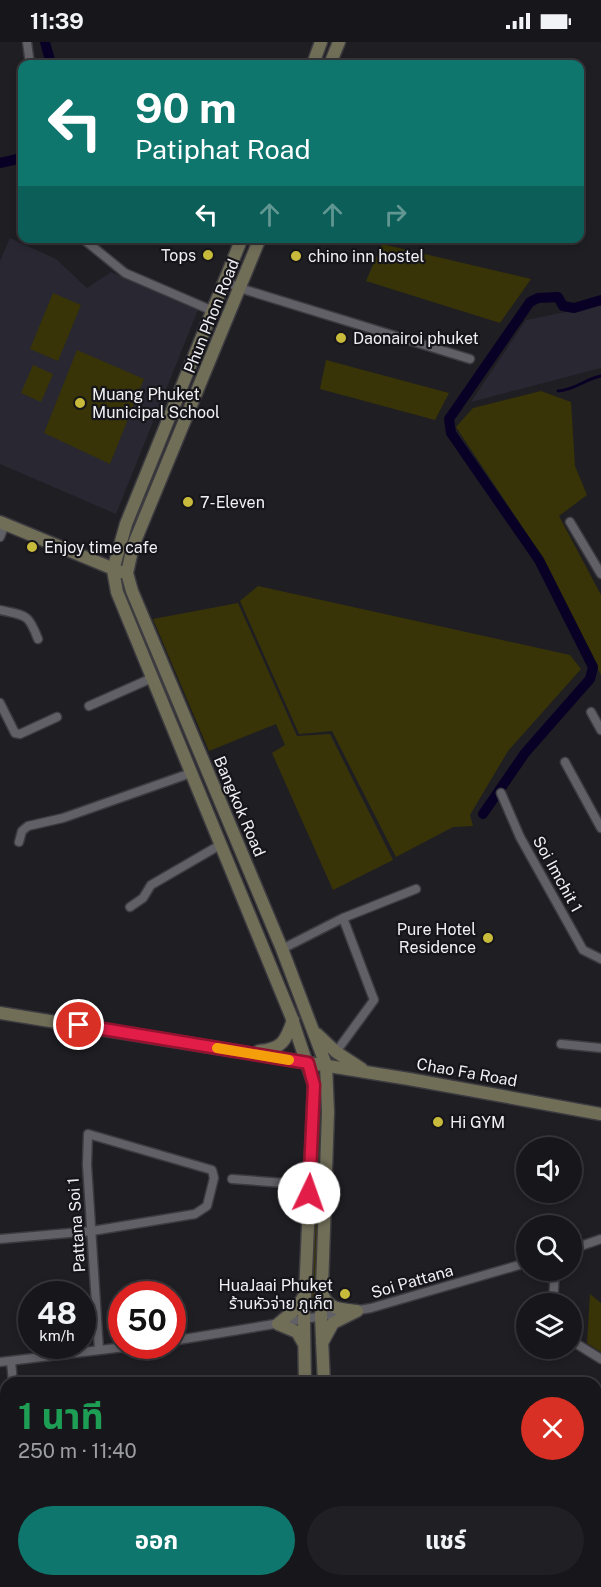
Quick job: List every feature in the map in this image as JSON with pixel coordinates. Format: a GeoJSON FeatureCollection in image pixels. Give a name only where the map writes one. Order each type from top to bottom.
{"type":"FeatureCollection","features":[{"type":"Feature","properties":{"kind":"main road"},"geometry":{"type":"LineString","coordinates":[[314,60],[321,42]]}},
{"type":"Feature","properties":{"kind":"main road"},"geometry":{"type":"LineString","coordinates":[[332,60],[339,42]]}},
{"type":"Feature","properties":{"kind":"main road","name":"Phun Phon Road"},"geometry":{"type":"LineString","coordinates":[[114,570],[126,524],[240,243]]}},
{"type":"Feature","properties":{"kind":"main road","name":"Phun Phon Road"},"geometry":{"type":"LineString","coordinates":[[127,573],[137,537],[258,243]]}},
{"type":"Feature","properties":{"kind":"main road"},"geometry":{"type":"LineString","coordinates":[[2,523],[114,570],[127,573]]}},
{"type":"Feature","properties":{"kind":"main road","name":"Bangkok Road"},"geometry":{"type":"LineString","coordinates":[[114,570],[117,592],[293,1020],[314,1085],[304,1320],[305,1377]]}},
{"type":"Feature","properties":{"kind":"main road","name":"Bangkok Road"},"geometry":{"type":"LineString","coordinates":[[127,573],[132,591],[282,949],[326,1065],[328,1112],[321,1292],[324,1377]]}},
{"type":"Feature","properties":{"kind":"main road"},"geometry":{"type":"LineString","coordinates":[[0,1013],[240,1052],[272,1050],[286,1040],[293,1020]]}},
{"type":"Feature","properties":{"kind":"main road"},"geometry":{"type":"LineString","coordinates":[[311,1026],[336,1052],[367,1072]]}},
{"type":"Feature","properties":{"kind":"main road","name":"Chao Fa Road"},"geometry":{"type":"LineString","coordinates":[[240,1052],[601,1114]]}},
{"type":"Feature","properties":{"kind":"main road"},"geometry":{"type":"LineString","coordinates":[[321,1292],[326,1303],[332,1307],[357,1311]]}},
{"type":"Feature","properties":{"kind":"main road"},"geometry":{"type":"LineString","coordinates":[[304,1346],[297,1332],[278,1324],[302,1303],[305,1293]]}},
{"type":"Feature","properties":{"kind":"main road"},"geometry":{"type":"LineString","coordinates":[[321,1345],[333,1323],[357,1311]]}},
{"type":"Feature","properties":{"kind":"street"},"geometry":{"type":"LineString","coordinates":[[27,42],[29,60]]}},
{"type":"Feature","properties":{"kind":"street"},"geometry":{"type":"LineString","coordinates":[[88,243],[125,273],[213,311]]}},
{"type":"Feature","properties":{"kind":"street"},"geometry":{"type":"LineString","coordinates":[[225,282],[470,359]]}},
{"type":"Feature","properties":{"kind":"street"},"geometry":{"type":"LineString","coordinates":[[570,522],[601,574]]}},
{"type":"Feature","properties":{"kind":"street"},"geometry":{"type":"LineString","coordinates":[[0,537],[2,523]]}},
{"type":"Feature","properties":{"kind":"street"},"geometry":{"type":"LineString","coordinates":[[0,610],[31,619],[38,639]]}},
{"type":"Feature","properties":{"kind":"street"},"geometry":{"type":"LineString","coordinates":[[89,706],[152,678]]}},
{"type":"Feature","properties":{"kind":"street"},"geometry":{"type":"LineString","coordinates":[[0,703],[15,733],[20,734],[57,717]]}},
{"type":"Feature","properties":{"kind":"street"},"geometry":{"type":"LineString","coordinates":[[591,712],[601,730]]}},
{"type":"Feature","properties":{"kind":"street"},"geometry":{"type":"LineString","coordinates":[[565,762],[601,828]]}},
{"type":"Feature","properties":{"kind":"street"},"geometry":{"type":"LineString","coordinates":[[19,842],[22,831],[28,826],[63,818],[191,773]]}},
{"type":"Feature","properties":{"kind":"street","name":"Soi Imchit 1"},"geometry":{"type":"LineString","coordinates":[[501,793],[520,837],[583,950],[601,959]]}},
{"type":"Feature","properties":{"kind":"street"},"geometry":{"type":"LineString","coordinates":[[129,907],[143,898],[151,885],[220,845]]}},
{"type":"Feature","properties":{"kind":"street"},"geometry":{"type":"LineString","coordinates":[[282,949],[343,918],[416,889]]}},
{"type":"Feature","properties":{"kind":"street"},"geometry":{"type":"LineString","coordinates":[[336,1052],[374,1000],[343,918]]}},
{"type":"Feature","properties":{"kind":"street"},"geometry":{"type":"LineString","coordinates":[[561,1044],[601,1048]]}},
{"type":"Feature","properties":{"kind":"street","name":"Pattana Soi 1"},"geometry":{"type":"LineString","coordinates":[[92,1231],[195,1214],[207,1206],[214,1178],[212,1170],[88,1134],[87,1166],[99,1350]]}},
{"type":"Feature","properties":{"kind":"street"},"geometry":{"type":"LineString","coordinates":[[232,1179],[310,1185]]}},
{"type":"Feature","properties":{"kind":"street"},"geometry":{"type":"LineString","coordinates":[[0,1239],[92,1231]]}},
{"type":"Feature","properties":{"kind":"street"},"geometry":{"type":"LineString","coordinates":[[582,1246],[601,1239]]}},
{"type":"Feature","properties":{"kind":"street","name":"Soi Pattana"},"geometry":{"type":"LineString","coordinates":[[186,1339],[357,1311],[409,1299],[516,1266]]}},
{"type":"Feature","properties":{"kind":"street"},"geometry":{"type":"LineString","coordinates":[[582,1347],[601,1359]]}},
{"type":"Feature","properties":{"kind":"street"},"geometry":{"type":"LineString","coordinates":[[0,1362],[108,1349]]}},
{"type":"Feature","properties":{"kind":"street"},"geometry":{"type":"LineString","coordinates":[[12,1361],[13,1377]]}},
{"type":"Feature","properties":{"kind":"shaded area","name":"Muang Phuket Municipal School"},"geometry":{"type":"Polygon","coordinates":[[[10,238],[56,259],[87,288],[111,272],[198,310],[116,514],[0,464],[0,261],[10,238]]]}},
{"type":"Feature","properties":{"kind":"shaded area"},"geometry":{"type":"Polygon","coordinates":[[[382,244],[531,279],[500,323],[366,281],[382,244]]]}},
{"type":"Feature","properties":{"kind":"shaded area"},"geometry":{"type":"Polygon","coordinates":[[[53,293],[81,305],[58,361],[30,349],[53,293]]]}},
{"type":"Feature","properties":{"kind":"shaded area"},"geometry":{"type":"Polygon","coordinates":[[[601,305],[601,368],[471,402],[526,320],[601,305]]]}},
{"type":"Feature","properties":{"kind":"shaded area"},"geometry":{"type":"Polygon","coordinates":[[[77,350],[144,379],[110,464],[44,433],[77,350]]]}},
{"type":"Feature","properties":{"kind":"shaded area"},"geometry":{"type":"Polygon","coordinates":[[[326,360],[449,393],[435,420],[320,389],[326,360]]]}},
{"type":"Feature","properties":{"kind":"shaded area"},"geometry":{"type":"Polygon","coordinates":[[[33,365],[53,374],[41,402],[21,393],[33,365]]]}},
{"type":"Feature","properties":{"kind":"shaded area"},"geometry":{"type":"Polygon","coordinates":[[[541,391],[571,402],[575,466],[587,495],[559,516],[601,595],[601,675],[543,558],[456,427],[473,408],[541,391]]]}},
{"type":"Feature","properties":{"kind":"shaded area"},"geometry":{"type":"Polygon","coordinates":[[[258,586],[570,655],[581,669],[508,751],[470,815],[473,826],[453,827],[396,857],[332,731],[299,734],[240,601],[258,586]]]}},
{"type":"Feature","properties":{"kind":"shaded area"},"geometry":{"type":"Polygon","coordinates":[[[238,603],[297,736],[330,734],[393,860],[333,890],[272,753],[285,745],[276,724],[209,751],[153,619],[238,603]]]}},
{"type":"Feature","properties":{"kind":"shaded area"},"geometry":{"type":"Polygon","coordinates":[[[320,1089],[323,1093],[317,1296],[314,1299],[311,1296],[317,1093],[320,1089]]]}},
{"type":"Feature","properties":{"kind":"shaded area"},"geometry":{"type":"Polygon","coordinates":[[[590,1294],[601,1303],[601,1352],[587,1343],[590,1294]]]}},
{"type":"Feature","properties":{"kind":"waterway"},"geometry":{"type":"LineString","coordinates":[[45,42],[50,60]]}},
{"type":"Feature","properties":{"kind":"waterway"},"geometry":{"type":"LineString","coordinates":[[0,163],[18,159]]}},
{"type":"Feature","properties":{"kind":"waterway"},"geometry":{"type":"LineString","coordinates":[[483,814],[525,753],[590,679],[593,667],[539,560],[451,433],[449,419],[530,302],[538,298],[558,297],[563,306],[574,308],[601,300]]}},
{"type":"Feature","properties":{"kind":"waterway"},"geometry":{"type":"LineString","coordinates":[[558,391],[570,389],[601,376]]}},
{"type":"Feature","properties":{"kind":"slow traffic"},"geometry":{"type":"LineString","coordinates":[[217,1048],[289,1060]]}},
{"type":"Feature","properties":{"kind":"place","name":"Tops"},"geometry":{"type":"Point","coordinates":[208,255]}},
{"type":"Feature","properties":{"kind":"place","name":"chino inn hostel"},"geometry":{"type":"Point","coordinates":[296,256]}},
{"type":"Feature","properties":{"kind":"place","name":"Daonairoi phuket"},"geometry":{"type":"Point","coordinates":[341,338]}},
{"type":"Feature","properties":{"kind":"place","name":"Muang Phuket Municipal School"},"geometry":{"type":"Point","coordinates":[80,403]}},
{"type":"Feature","properties":{"kind":"place","name":"7-Eleven"},"geometry":{"type":"Point","coordinates":[188,502]}},
{"type":"Feature","properties":{"kind":"place","name":"Enjoy time cafe"},"geometry":{"type":"Point","coordinates":[32,547]}},
{"type":"Feature","properties":{"kind":"place","name":"Pure Hotel Residence"},"geometry":{"type":"Point","coordinates":[488,938]}},
{"type":"Feature","properties":{"kind":"place","name":"Hi GYM"},"geometry":{"type":"Point","coordinates":[438,1122]}},
{"type":"Feature","properties":{"kind":"place","name":"HuaJaai Phuket ร้านหัวจ่าย ภูเก็ต"},"geometry":{"type":"Point","coordinates":[345,1294]}},
{"type":"Feature","properties":{"kind":"route"},"geometry":{"type":"LineString","coordinates":[[79,1025],[308,1063],[314,1085],[309,1193]]}}]}
